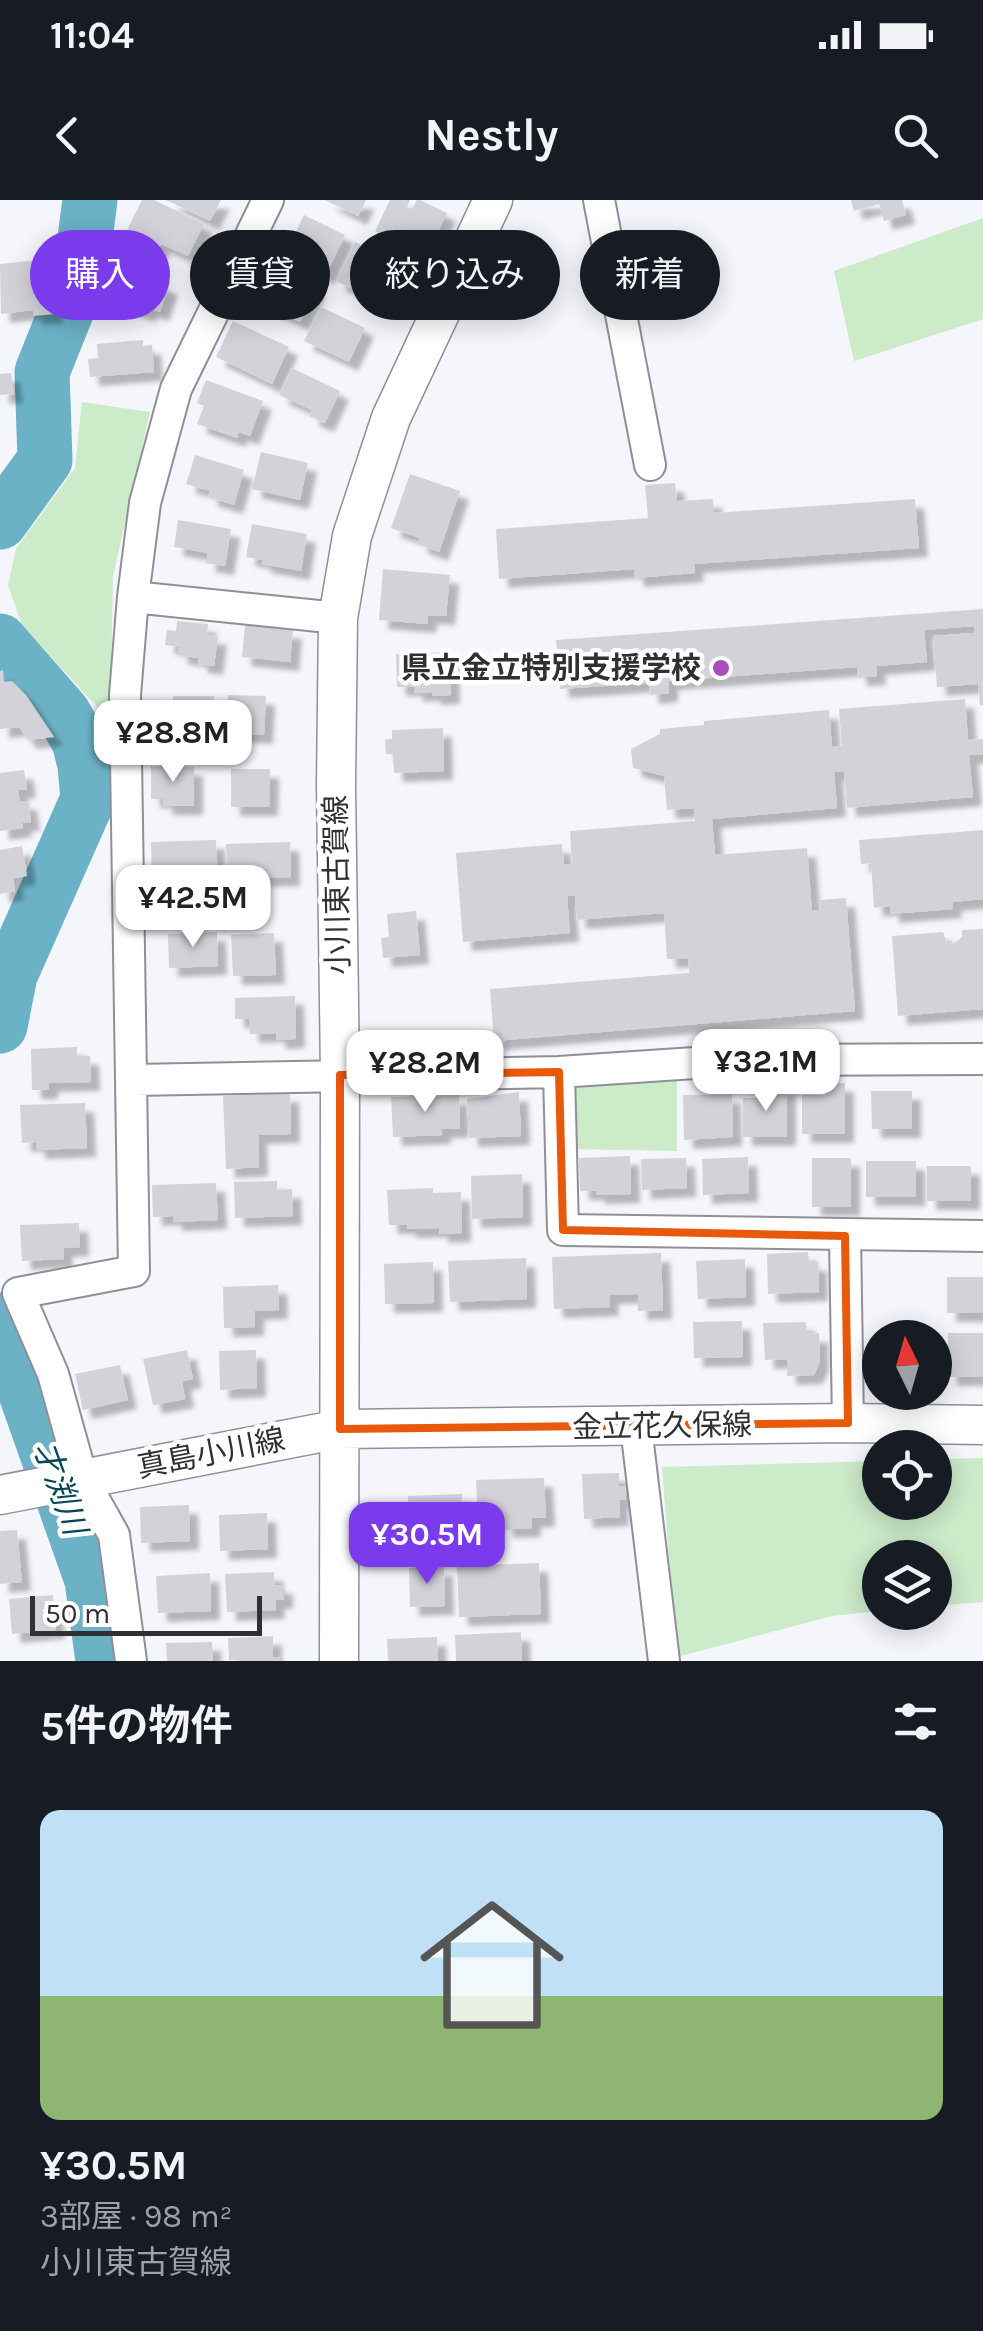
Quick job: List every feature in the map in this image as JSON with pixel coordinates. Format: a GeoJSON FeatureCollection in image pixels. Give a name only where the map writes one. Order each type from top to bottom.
{"type":"FeatureCollection","features":[{"type":"Feature","properties":{"kind":"street"},"geometry":{"type":"LineString","coordinates":[[131,1661],[114,1535],[82,1478],[54,1374],[18,1294],[134,1272],[125,695],[132,597],[145,503],[176,389],[268,200]]}},
{"type":"Feature","properties":{"kind":"street"},"geometry":{"type":"LineString","coordinates":[[599,200],[650,465]]}},
{"type":"Feature","properties":{"kind":"street","name":"小川東古賀線"},"geometry":{"type":"LineString","coordinates":[[340,1661],[338,618],[352,536],[391,418],[484,203]]}},
{"type":"Feature","properties":{"kind":"street"},"geometry":{"type":"LineString","coordinates":[[132,597],[338,618]]}},
{"type":"Feature","properties":{"kind":"street"},"geometry":{"type":"LineString","coordinates":[[133,1080],[559,1072],[740,1060],[983,1059]]}},
{"type":"Feature","properties":{"kind":"street"},"geometry":{"type":"LineString","coordinates":[[559,1072],[564,1230],[983,1236]]}},
{"type":"Feature","properties":{"kind":"street"},"geometry":{"type":"LineString","coordinates":[[845,1236],[848,1423]]}},
{"type":"Feature","properties":{"kind":"street","name":"金立花久保線"},"geometry":{"type":"LineString","coordinates":[[340,1429],[983,1425]]}},
{"type":"Feature","properties":{"kind":"street"},"geometry":{"type":"LineString","coordinates":[[636,1426],[664,1661]]}},
{"type":"Feature","properties":{"kind":"street","name":"真島小川線"},"geometry":{"type":"LineString","coordinates":[[16,1492],[340,1429]]}},
{"type":"Feature","properties":{"kind":"highlighted area"},"geometry":{"type":"Polygon","coordinates":[[[559,1072],[563,1230],[845,1236],[848,1423],[340,1429],[340,1075],[559,1072]]]}},
{"type":"Feature","properties":{"kind":"green space"},"geometry":{"type":"Polygon","coordinates":[[[983,218],[983,319],[854,361],[834,271],[983,218]]]}},
{"type":"Feature","properties":{"kind":"green space"},"geometry":{"type":"Polygon","coordinates":[[[82,402],[150,412],[113,576],[110,721],[22,625],[8,585],[16,549],[75,468],[82,402]]]}},
{"type":"Feature","properties":{"kind":"green space"},"geometry":{"type":"Polygon","coordinates":[[[677,1074],[677,1151],[570,1149],[569,1089],[677,1074]]]}},
{"type":"Feature","properties":{"kind":"green space"},"geometry":{"type":"Polygon","coordinates":[[[983,1458],[983,1602],[952,1605],[952,1540],[862,1540],[862,1613],[832,1616],[677,1657],[662,1467],[862,1461],[862,1520],[952,1520],[952,1459],[983,1458]]]}},
{"type":"Feature","properties":{"kind":"building"},"geometry":{"type":"Polygon","coordinates":[[[142,200],[154,200],[204,224],[201,230],[190,230],[188,256],[170,248],[170,230],[127,230],[142,200]]]}},
{"type":"Feature","properties":{"kind":"building"},"geometry":{"type":"Polygon","coordinates":[[[166,200],[221,200],[210,221],[166,200]]]}},
{"type":"Feature","properties":{"kind":"building"},"geometry":{"type":"Polygon","coordinates":[[[325,200],[366,200],[358,216],[325,200]]]}},
{"type":"Feature","properties":{"kind":"building"},"geometry":{"type":"Polygon","coordinates":[[[390,200],[410,200],[407,207],[412,209],[420,200],[447,213],[439,230],[375,230],[390,200]]]}},
{"type":"Feature","properties":{"kind":"building"},"geometry":{"type":"Polygon","coordinates":[[[851,200],[902,200],[906,215],[884,221],[879,204],[854,211],[851,200]]]}},
{"type":"Feature","properties":{"kind":"building"},"geometry":{"type":"Polygon","coordinates":[[[304,215],[345,235],[330,267],[330,230],[297,230],[304,215]]]}},
{"type":"Feature","properties":{"kind":"building"},"geometry":{"type":"Polygon","coordinates":[[[350,252],[350,288],[336,281],[350,252]]]}},
{"type":"Feature","properties":{"kind":"building"},"geometry":{"type":"Polygon","coordinates":[[[30,261],[30,310],[1,314],[0,264],[30,261]]]}},
{"type":"Feature","properties":{"kind":"building"},"geometry":{"type":"Polygon","coordinates":[[[330,311],[365,328],[349,362],[304,341],[314,320],[330,320],[330,311]]]}},
{"type":"Feature","properties":{"kind":"building"},"geometry":{"type":"Polygon","coordinates":[[[233,321],[289,347],[272,384],[216,357],[233,321]]]}},
{"type":"Feature","properties":{"kind":"building"},"geometry":{"type":"Polygon","coordinates":[[[143,340],[143,346],[152,345],[154,372],[90,377],[88,359],[98,358],[97,344],[143,340]]]}},
{"type":"Feature","properties":{"kind":"building"},"geometry":{"type":"Polygon","coordinates":[[[292,368],[340,391],[325,423],[309,416],[312,410],[279,395],[292,368]]]}},
{"type":"Feature","properties":{"kind":"building"},"geometry":{"type":"Polygon","coordinates":[[[11,373],[14,394],[0,395],[0,374],[11,373]]]}},
{"type":"Feature","properties":{"kind":"building"},"geometry":{"type":"Polygon","coordinates":[[[206,380],[263,401],[250,436],[239,432],[237,438],[197,424],[204,406],[197,403],[206,380]]]}},
{"type":"Feature","properties":{"kind":"building"},"geometry":{"type":"Polygon","coordinates":[[[261,452],[308,463],[300,500],[252,489],[261,452]]]}},
{"type":"Feature","properties":{"kind":"building"},"geometry":{"type":"Polygon","coordinates":[[[195,455],[244,470],[234,505],[208,497],[210,491],[186,484],[195,455]]]}},
{"type":"Feature","properties":{"kind":"building"},"geometry":{"type":"Polygon","coordinates":[[[410,474],[460,491],[439,552],[418,544],[420,538],[391,528],[410,474]]]}},
{"type":"Feature","properties":{"kind":"building"},"geometry":{"type":"Polygon","coordinates":[[[675,483],[677,501],[713,499],[714,513],[915,499],[919,548],[694,564],[695,573],[635,578],[634,569],[499,579],[496,529],[648,518],[645,485],[675,483]]]}},
{"type":"Feature","properties":{"kind":"building"},"geometry":{"type":"Polygon","coordinates":[[[178,520],[231,529],[225,566],[206,563],[208,553],[174,547],[178,520]]]}},
{"type":"Feature","properties":{"kind":"building"},"geometry":{"type":"Polygon","coordinates":[[[252,524],[307,534],[301,571],[246,557],[252,524]]]}},
{"type":"Feature","properties":{"kind":"building"},"geometry":{"type":"Polygon","coordinates":[[[383,569],[450,575],[446,616],[428,615],[427,624],[379,620],[383,569]]]}},
{"type":"Feature","properties":{"kind":"building"},"geometry":{"type":"Polygon","coordinates":[[[983,609],[983,705],[978,684],[937,687],[933,636],[974,633],[974,626],[924,630],[927,662],[876,666],[877,676],[858,677],[857,667],[669,681],[669,693],[650,695],[649,683],[560,689],[556,640],[983,609]]]}},
{"type":"Feature","properties":{"kind":"building"},"geometry":{"type":"Polygon","coordinates":[[[177,621],[208,624],[207,635],[218,636],[214,666],[198,664],[199,658],[178,655],[179,647],[165,645],[167,630],[176,631],[177,621]]]}},
{"type":"Feature","properties":{"kind":"building"},"geometry":{"type":"Polygon","coordinates":[[[245,625],[293,630],[290,662],[242,657],[245,625]]]}},
{"type":"Feature","properties":{"kind":"building"},"geometry":{"type":"Polygon","coordinates":[[[450,652],[451,695],[432,696],[432,692],[414,693],[414,687],[397,687],[396,654],[450,652]]]}},
{"type":"Feature","properties":{"kind":"building"},"geometry":{"type":"Polygon","coordinates":[[[3,670],[4,682],[12,681],[26,695],[54,737],[28,740],[19,727],[0,729],[3,670]]]}},
{"type":"Feature","properties":{"kind":"building"},"geometry":{"type":"Polygon","coordinates":[[[228,695],[266,696],[264,735],[226,733],[228,695]]]}},
{"type":"Feature","properties":{"kind":"building"},"geometry":{"type":"Polygon","coordinates":[[[173,696],[214,696],[213,732],[173,731],[173,696]]]}},
{"type":"Feature","properties":{"kind":"building"},"geometry":{"type":"Polygon","coordinates":[[[965,699],[968,740],[983,739],[983,754],[969,755],[973,797],[847,808],[844,771],[834,772],[837,808],[712,819],[715,855],[807,848],[812,911],[821,910],[820,900],[846,898],[855,1011],[494,1041],[490,989],[689,973],[688,958],[667,959],[664,913],[577,920],[575,896],[567,896],[570,933],[463,942],[456,853],[562,844],[564,865],[572,864],[570,831],[695,821],[694,808],[667,810],[664,776],[633,768],[631,749],[660,734],[660,729],[704,725],[704,721],[829,710],[832,747],[842,746],[839,709],[965,699]]]}},
{"type":"Feature","properties":{"kind":"building"},"geometry":{"type":"Polygon","coordinates":[[[443,728],[444,771],[394,773],[393,754],[386,754],[385,739],[392,739],[392,730],[443,728]]]}},
{"type":"Feature","properties":{"kind":"building"},"geometry":{"type":"Polygon","coordinates":[[[151,766],[194,767],[194,806],[163,806],[164,799],[151,799],[151,766]]]}},
{"type":"Feature","properties":{"kind":"building"},"geometry":{"type":"Polygon","coordinates":[[[231,769],[270,769],[269,807],[231,807],[231,769]]]}},
{"type":"Feature","properties":{"kind":"building"},"geometry":{"type":"Polygon","coordinates":[[[24,770],[27,789],[18,790],[20,802],[28,801],[31,822],[22,823],[23,828],[0,831],[0,773],[24,770]]]}},
{"type":"Feature","properties":{"kind":"building"},"geometry":{"type":"Polygon","coordinates":[[[983,830],[983,899],[952,902],[953,909],[890,914],[890,906],[874,908],[871,863],[861,864],[859,840],[983,830]]]}},
{"type":"Feature","properties":{"kind":"building"},"geometry":{"type":"Polygon","coordinates":[[[216,840],[218,881],[152,883],[151,842],[216,840]]]}},
{"type":"Feature","properties":{"kind":"building"},"geometry":{"type":"Polygon","coordinates":[[[290,842],[291,877],[242,878],[242,865],[227,866],[226,844],[290,842]]]}},
{"type":"Feature","properties":{"kind":"building"},"geometry":{"type":"Polygon","coordinates":[[[22,846],[27,876],[13,878],[15,891],[0,894],[0,850],[22,846]]]}},
{"type":"Feature","properties":{"kind":"building"},"geometry":{"type":"Polygon","coordinates":[[[416,911],[420,955],[383,958],[381,938],[389,937],[387,914],[416,911]]]}},
{"type":"Feature","properties":{"kind":"building"},"geometry":{"type":"Polygon","coordinates":[[[983,929],[983,1009],[898,1016],[892,936],[943,932],[947,943],[953,944],[962,937],[962,930],[983,929]]]}},
{"type":"Feature","properties":{"kind":"building"},"geometry":{"type":"Polygon","coordinates":[[[217,932],[218,966],[169,968],[168,934],[217,932]]]}},
{"type":"Feature","properties":{"kind":"building"},"geometry":{"type":"Polygon","coordinates":[[[274,933],[276,975],[233,976],[231,935],[274,933]]]}},
{"type":"Feature","properties":{"kind":"building"},"geometry":{"type":"Polygon","coordinates":[[[295,996],[296,1039],[277,1040],[276,1033],[250,1034],[249,1019],[235,1019],[235,998],[295,996]]]}},
{"type":"Feature","properties":{"kind":"building"},"geometry":{"type":"Polygon","coordinates":[[[77,1047],[77,1056],[90,1056],[91,1082],[49,1083],[49,1090],[32,1090],[31,1049],[77,1047]]]}},
{"type":"Feature","properties":{"kind":"building"},"geometry":{"type":"Polygon","coordinates":[[[825,1083],[845,1083],[845,1134],[802,1134],[802,1095],[826,1095],[825,1083]]]}},
{"type":"Feature","properties":{"kind":"building"},"geometry":{"type":"Polygon","coordinates":[[[767,1086],[787,1086],[787,1137],[743,1137],[743,1098],[767,1098],[767,1086]]]}},
{"type":"Feature","properties":{"kind":"building"},"geometry":{"type":"Polygon","coordinates":[[[871,1091],[912,1091],[912,1129],[872,1129],[871,1091]]]}},
{"type":"Feature","properties":{"kind":"building"},"geometry":{"type":"Polygon","coordinates":[[[519,1092],[521,1136],[469,1138],[467,1099],[519,1092]]]}},
{"type":"Feature","properties":{"kind":"building"},"geometry":{"type":"Polygon","coordinates":[[[290,1093],[291,1134],[258,1135],[259,1167],[226,1169],[223,1096],[290,1093]]]}},
{"type":"Feature","properties":{"kind":"building"},"geometry":{"type":"Polygon","coordinates":[[[732,1094],[733,1137],[684,1140],[683,1095],[732,1094]]]}},
{"type":"Feature","properties":{"kind":"building"},"geometry":{"type":"Polygon","coordinates":[[[459,1095],[460,1129],[442,1129],[442,1135],[393,1137],[391,1097],[459,1095]]]}},
{"type":"Feature","properties":{"kind":"building"},"geometry":{"type":"Polygon","coordinates":[[[85,1103],[87,1148],[36,1150],[36,1142],[22,1143],[20,1105],[85,1103]]]}},
{"type":"Feature","properties":{"kind":"building"},"geometry":{"type":"Polygon","coordinates":[[[630,1156],[631,1194],[596,1195],[596,1191],[580,1191],[579,1158],[630,1156]]]}},
{"type":"Feature","properties":{"kind":"building"},"geometry":{"type":"Polygon","coordinates":[[[748,1157],[749,1193],[703,1195],[702,1159],[748,1157]]]}},
{"type":"Feature","properties":{"kind":"building"},"geometry":{"type":"Polygon","coordinates":[[[686,1158],[687,1188],[642,1190],[641,1159],[686,1158]]]}},
{"type":"Feature","properties":{"kind":"building"},"geometry":{"type":"Polygon","coordinates":[[[812,1158],[851,1158],[851,1207],[812,1207],[812,1158]]]}},
{"type":"Feature","properties":{"kind":"building"},"geometry":{"type":"Polygon","coordinates":[[[866,1161],[916,1161],[916,1197],[866,1197],[866,1161]]]}},
{"type":"Feature","properties":{"kind":"building"},"geometry":{"type":"Polygon","coordinates":[[[927,1166],[971,1166],[971,1201],[927,1201],[927,1166]]]}},
{"type":"Feature","properties":{"kind":"building"},"geometry":{"type":"Polygon","coordinates":[[[522,1174],[523,1217],[472,1219],[471,1176],[522,1174]]]}},
{"type":"Feature","properties":{"kind":"building"},"geometry":{"type":"Polygon","coordinates":[[[277,1181],[277,1190],[292,1189],[293,1216],[235,1218],[234,1182],[277,1181]]]}},
{"type":"Feature","properties":{"kind":"building"},"geometry":{"type":"Polygon","coordinates":[[[216,1183],[218,1220],[173,1222],[173,1216],[153,1217],[152,1185],[216,1183]]]}},
{"type":"Feature","properties":{"kind":"building"},"geometry":{"type":"Polygon","coordinates":[[[433,1188],[433,1193],[461,1192],[462,1233],[439,1234],[439,1228],[389,1225],[387,1190],[433,1188]]]}},
{"type":"Feature","properties":{"kind":"building"},"geometry":{"type":"Polygon","coordinates":[[[79,1223],[80,1247],[63,1248],[64,1259],[22,1261],[20,1225],[79,1223]]]}},
{"type":"Feature","properties":{"kind":"building"},"geometry":{"type":"Polygon","coordinates":[[[808,1252],[809,1262],[818,1262],[819,1292],[768,1294],[767,1254],[808,1252]]]}},
{"type":"Feature","properties":{"kind":"building"},"geometry":{"type":"Polygon","coordinates":[[[661,1253],[663,1310],[638,1311],[638,1294],[609,1295],[610,1307],[554,1309],[552,1257],[661,1253]]]}},
{"type":"Feature","properties":{"kind":"building"},"geometry":{"type":"Polygon","coordinates":[[[526,1258],[527,1299],[450,1302],[448,1261],[526,1258]]]}},
{"type":"Feature","properties":{"kind":"building"},"geometry":{"type":"Polygon","coordinates":[[[745,1259],[746,1297],[698,1299],[696,1261],[745,1259]]]}},
{"type":"Feature","properties":{"kind":"building"},"geometry":{"type":"Polygon","coordinates":[[[433,1262],[434,1303],[385,1304],[384,1264],[433,1262]]]}},
{"type":"Feature","properties":{"kind":"building"},"geometry":{"type":"Polygon","coordinates":[[[947,1277],[983,1277],[983,1313],[947,1313],[947,1277]]]}},
{"type":"Feature","properties":{"kind":"building"},"geometry":{"type":"Polygon","coordinates":[[[278,1285],[279,1310],[255,1311],[255,1327],[224,1328],[223,1287],[278,1285]]]}},
{"type":"Feature","properties":{"kind":"building"},"geometry":{"type":"Polygon","coordinates":[[[742,1321],[743,1357],[694,1358],[693,1322],[742,1321]]]}},
{"type":"Feature","properties":{"kind":"building"},"geometry":{"type":"Polygon","coordinates":[[[806,1322],[807,1334],[819,1333],[820,1361],[814,1375],[787,1376],[787,1359],[765,1360],[763,1323],[806,1322]]]}},
{"type":"Feature","properties":{"kind":"building"},"geometry":{"type":"Polygon","coordinates":[[[952,1333],[983,1333],[983,1377],[952,1377],[952,1333]]]}},
{"type":"Feature","properties":{"kind":"building"},"geometry":{"type":"Polygon","coordinates":[[[187,1350],[193,1379],[182,1381],[185,1399],[153,1405],[143,1359],[187,1350]]]}},
{"type":"Feature","properties":{"kind":"building"},"geometry":{"type":"Polygon","coordinates":[[[256,1350],[257,1388],[220,1390],[219,1351],[256,1350]]]}},
{"type":"Feature","properties":{"kind":"building"},"geometry":{"type":"Polygon","coordinates":[[[120,1365],[128,1400],[83,1410],[75,1374],[120,1365]]]}},
{"type":"Feature","properties":{"kind":"building"},"geometry":{"type":"Polygon","coordinates":[[[619,1473],[619,1486],[625,1486],[626,1500],[619,1500],[620,1517],[584,1519],[582,1474],[619,1473]]]}},
{"type":"Feature","properties":{"kind":"building"},"geometry":{"type":"Polygon","coordinates":[[[544,1478],[546,1518],[532,1518],[532,1528],[504,1529],[503,1519],[478,1521],[476,1480],[544,1478]]]}},
{"type":"Feature","properties":{"kind":"building"},"geometry":{"type":"Polygon","coordinates":[[[462,1494],[464,1538],[410,1540],[408,1496],[462,1494]]]}},
{"type":"Feature","properties":{"kind":"building"},"geometry":{"type":"Polygon","coordinates":[[[189,1505],[190,1541],[141,1543],[140,1507],[189,1505]]]}},
{"type":"Feature","properties":{"kind":"building"},"geometry":{"type":"Polygon","coordinates":[[[267,1513],[268,1549],[220,1551],[219,1515],[267,1513]]]}},
{"type":"Feature","properties":{"kind":"building"},"geometry":{"type":"Polygon","coordinates":[[[17,1530],[22,1582],[0,1584],[0,1531],[17,1530]]]}},
{"type":"Feature","properties":{"kind":"building"},"geometry":{"type":"Polygon","coordinates":[[[539,1563],[541,1614],[459,1617],[457,1566],[539,1563]]]}},
{"type":"Feature","properties":{"kind":"building"},"geometry":{"type":"Polygon","coordinates":[[[444,1567],[445,1606],[410,1607],[409,1568],[444,1567]]]}},
{"type":"Feature","properties":{"kind":"building"},"geometry":{"type":"Polygon","coordinates":[[[274,1572],[275,1585],[284,1585],[284,1600],[275,1600],[276,1610],[227,1612],[225,1574],[274,1572]]]}},
{"type":"Feature","properties":{"kind":"building"},"geometry":{"type":"Polygon","coordinates":[[[210,1573],[211,1611],[158,1613],[156,1576],[210,1573]]]}},
{"type":"Feature","properties":{"kind":"building"},"geometry":{"type":"Polygon","coordinates":[[[53,1595],[56,1630],[12,1634],[9,1599],[53,1595]]]}},
{"type":"Feature","properties":{"kind":"building"},"geometry":{"type":"Polygon","coordinates":[[[521,1632],[522,1661],[456,1661],[455,1635],[521,1632]]]}},
{"type":"Feature","properties":{"kind":"building"},"geometry":{"type":"Polygon","coordinates":[[[273,1636],[273,1658],[280,1657],[280,1661],[229,1660],[228,1638],[273,1636]]]}},
{"type":"Feature","properties":{"kind":"building"},"geometry":{"type":"Polygon","coordinates":[[[437,1637],[438,1661],[388,1661],[387,1639],[437,1637]]]}},
{"type":"Feature","properties":{"kind":"building"},"geometry":{"type":"Polygon","coordinates":[[[212,1642],[213,1661],[167,1661],[166,1643],[212,1642]]]}},
{"type":"Feature","properties":{"kind":"waterway","name":"才渕川"},"geometry":{"type":"LineString","coordinates":[[0,522],[45,460],[42,372],[80,277],[90,200]]}},
{"type":"Feature","properties":{"kind":"waterway","name":"才渕川"},"geometry":{"type":"LineString","coordinates":[[0,641],[63,713],[79,741],[88,799],[10,975],[0,1026]]}},
{"type":"Feature","properties":{"kind":"waterway","name":"才渕川"},"geometry":{"type":"LineString","coordinates":[[0,1320],[92,1580],[103,1661]]}},
{"type":"Feature","properties":{"kind":"place","name":"県立金立特別支援学校"},"geometry":{"type":"Point","coordinates":[721,668]}}]}
